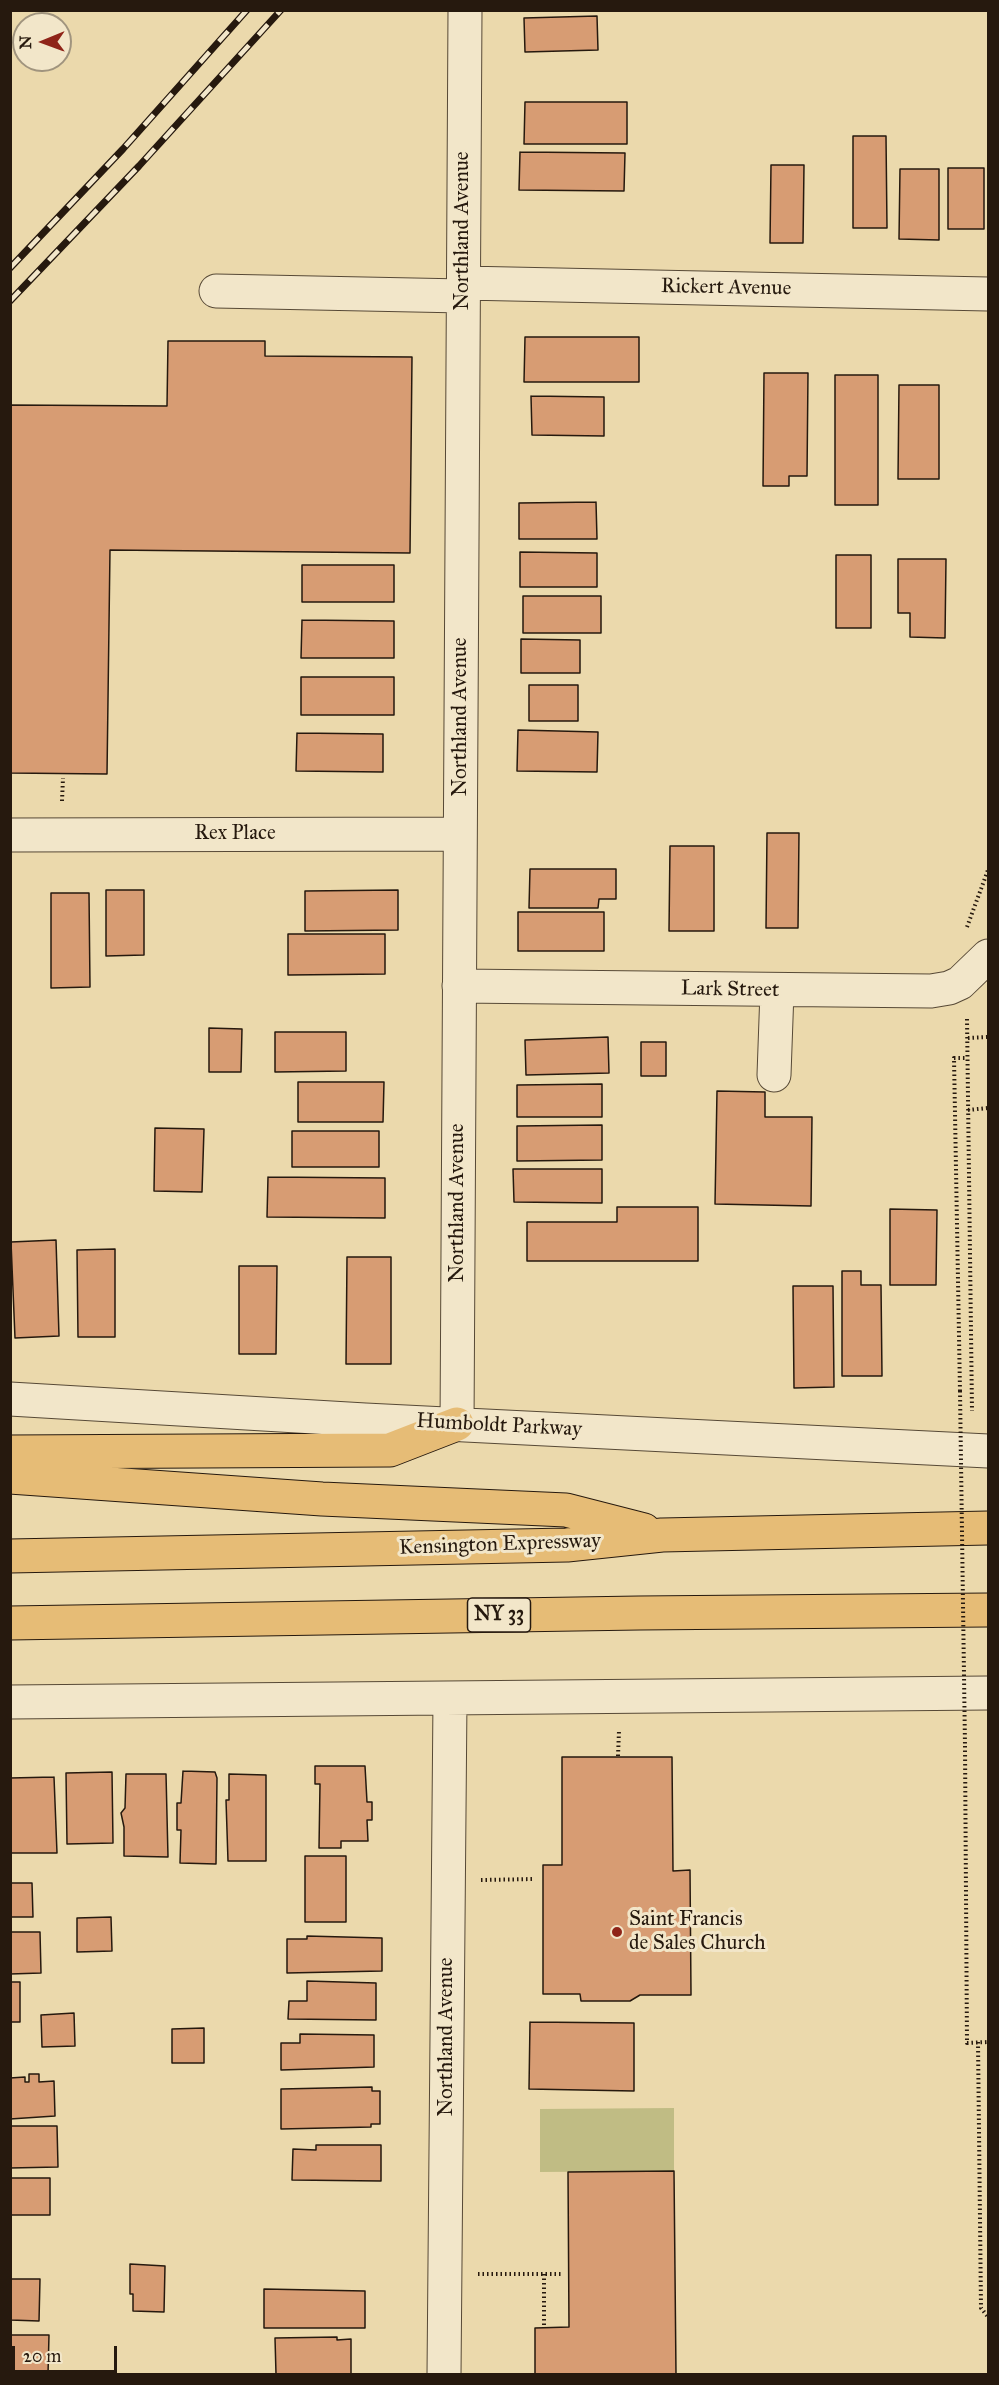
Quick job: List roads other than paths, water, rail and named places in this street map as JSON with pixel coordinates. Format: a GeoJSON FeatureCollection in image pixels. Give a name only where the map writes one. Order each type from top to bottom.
{"type":"FeatureCollection","features":[{"type":"Feature","properties":{"kind":"highway"},"geometry":{"type":"LineString","coordinates":[[10,1452],[390,1450],[457,1424]]}},
{"type":"Feature","properties":{"kind":"highway"},"geometry":{"type":"LineString","coordinates":[[10,1477],[322,1499],[566,1510],[662,1535]]}},
{"type":"Feature","properties":{"kind":"highway","name":"Kensington Expressway"},"geometry":{"type":"LineString","coordinates":[[10,1556],[567,1545],[662,1535],[988,1528]]}},
{"type":"Feature","properties":{"kind":"highway","name":"NY 33"},"geometry":{"type":"LineString","coordinates":[[10,1623],[603,1613],[988,1610]]}},
{"type":"Feature","properties":{"kind":"street","name":"Northland Avenue"},"geometry":{"type":"LineString","coordinates":[[457,1424],[465,10]]}},
{"type":"Feature","properties":{"kind":"street","name":"Rickert Avenue"},"geometry":{"type":"LineString","coordinates":[[216,291],[463,289],[988,294]]}},
{"type":"Feature","properties":{"kind":"street","name":"Rex Place"},"geometry":{"type":"LineString","coordinates":[[10,835],[460,834]]}},
{"type":"Feature","properties":{"kind":"street","name":"Lark Street"},"geometry":{"type":"LineString","coordinates":[[459,986],[931,991],[949,988],[960,982],[988,956]]}},
{"type":"Feature","properties":{"kind":"street"},"geometry":{"type":"LineString","coordinates":[[774,1075],[777,991]]}},
{"type":"Feature","properties":{"kind":"street","name":"Humboldt Parkway"},"geometry":{"type":"LineString","coordinates":[[10,1399],[988,1451]]}},
{"type":"Feature","properties":{"kind":"street"},"geometry":{"type":"LineString","coordinates":[[10,1702],[450,1700],[988,1693]]}},
{"type":"Feature","properties":{"kind":"street","name":"Northland Avenue"},"geometry":{"type":"LineString","coordinates":[[444,2374],[450,1700]]}},
{"type":"Feature","properties":{"kind":"railway"},"geometry":{"type":"LineString","coordinates":[[10,268],[123,149],[247,10]]}},
{"type":"Feature","properties":{"kind":"railway"},"geometry":{"type":"LineString","coordinates":[[10,301],[139,166],[281,10]]}},
{"type":"Feature","properties":{"kind":"place","name":"Saint Francis de Sales Church"},"geometry":{"type":"Point","coordinates":[617,1932]}}]}
